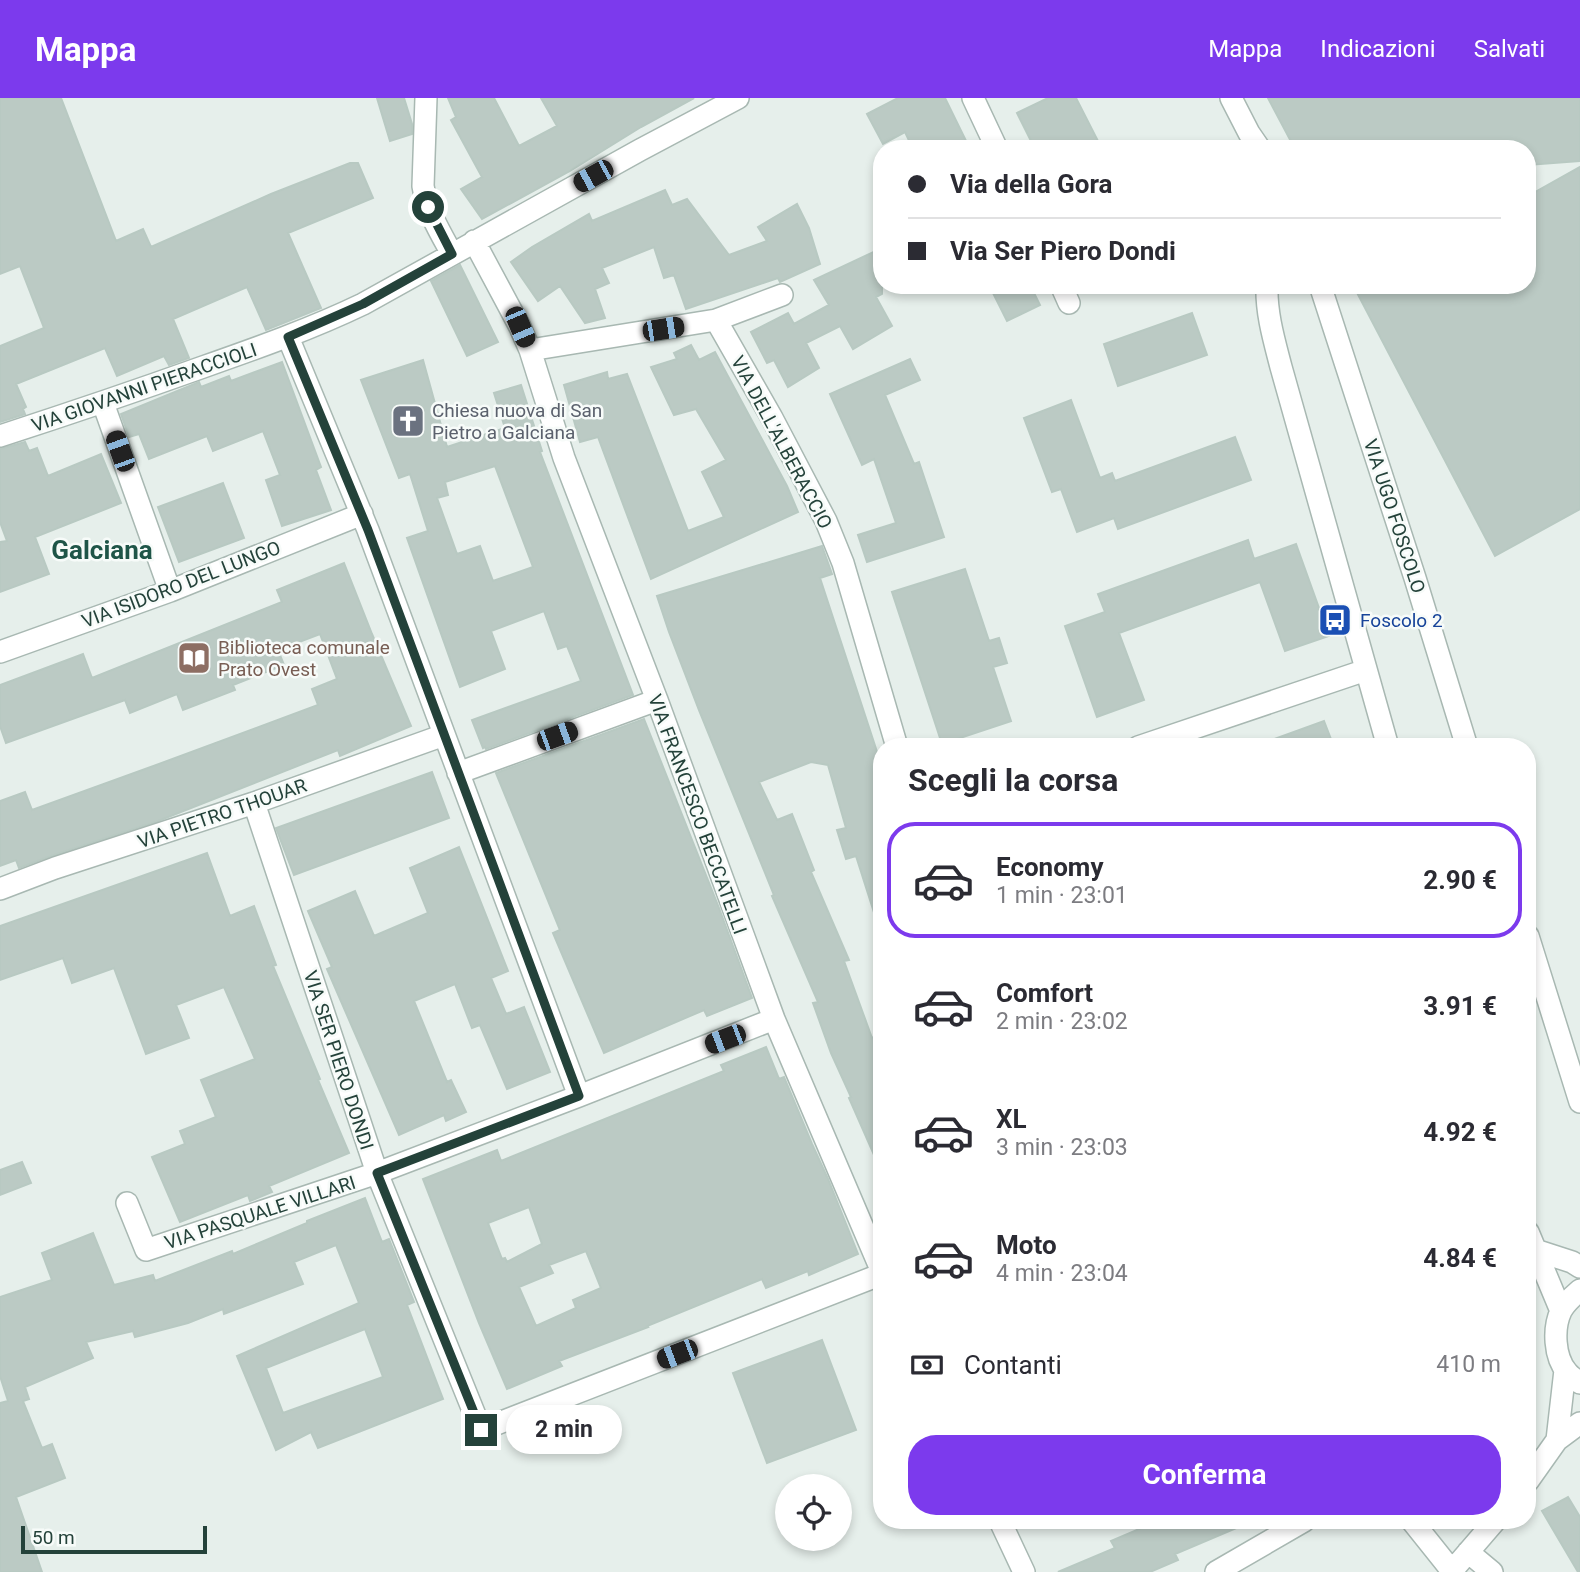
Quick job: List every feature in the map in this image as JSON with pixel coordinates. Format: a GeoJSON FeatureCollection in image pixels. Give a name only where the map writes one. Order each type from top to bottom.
{"type":"FeatureCollection","features":[{"type":"Feature","properties":{"kind":"street"},"geometry":{"type":"LineString","coordinates":[[426,98],[425,197],[452,254]]}},
{"type":"Feature","properties":{"kind":"street","name":"VIA GIOVANNI PIERACCIOLI"},"geometry":{"type":"LineString","coordinates":[[0,436],[103,403],[288,337],[363,304],[738,98]]}},
{"type":"Feature","properties":{"kind":"street"},"geometry":{"type":"LineString","coordinates":[[973,98],[993,140]]}},
{"type":"Feature","properties":{"kind":"street"},"geometry":{"type":"LineString","coordinates":[[1231,98],[1252,140]]}},
{"type":"Feature","properties":{"kind":"street","name":"VIA FRANCESCO BECCATELLI"},"geometry":{"type":"LineString","coordinates":[[474,241],[530,350],[564,458],[657,700],[774,1019],[873,1252]]}},
{"type":"Feature","properties":{"kind":"street"},"geometry":{"type":"LineString","coordinates":[[1266,294],[1269,318],[1281,367],[1385,738]]}},
{"type":"Feature","properties":{"kind":"street","name":"VIA UGO FOSCOLO"},"geometry":{"type":"LineString","coordinates":[[1323,294],[1464,738]]}},
{"type":"Feature","properties":{"kind":"street"},"geometry":{"type":"LineString","coordinates":[[530,350],[716,320],[782,295]]}},
{"type":"Feature","properties":{"kind":"street","name":"VIA DELL'ALBERACCIO"},"geometry":{"type":"LineString","coordinates":[[716,320],[827,521],[857,607],[894,738]]}},
{"type":"Feature","properties":{"kind":"street"},"geometry":{"type":"LineString","coordinates":[[288,337],[362,514],[579,1096]]}},
{"type":"Feature","properties":{"kind":"street"},"geometry":{"type":"LineString","coordinates":[[103,403],[170,591]]}},
{"type":"Feature","properties":{"kind":"street","name":"VIA ISIDORO DEL LUNGO"},"geometry":{"type":"LineString","coordinates":[[0,652],[170,591],[362,514]]}},
{"type":"Feature","properties":{"kind":"street"},"geometry":{"type":"LineString","coordinates":[[1165,738],[1366,670]]}},
{"type":"Feature","properties":{"kind":"street"},"geometry":{"type":"LineString","coordinates":[[458,773],[657,700]]}},
{"type":"Feature","properties":{"kind":"street","name":"VIA PIETRO THOUAR"},"geometry":{"type":"LineString","coordinates":[[0,888],[254,803],[444,735]]}},
{"type":"Feature","properties":{"kind":"street","name":"VIA SER PIERO DONDI"},"geometry":{"type":"LineString","coordinates":[[254,803],[377,1173],[481,1430],[873,1277]]}},
{"type":"Feature","properties":{"kind":"street"},"geometry":{"type":"LineString","coordinates":[[1536,962],[1580,1102]]}},
{"type":"Feature","properties":{"kind":"street","name":"VIA PASQUALE VILLARI"},"geometry":{"type":"LineString","coordinates":[[127,1203],[146,1250],[377,1173],[774,1019]]}},
{"type":"Feature","properties":{"kind":"street"},"geometry":{"type":"LineString","coordinates":[[1536,1243],[1580,1267]]}},
{"type":"Feature","properties":{"kind":"street"},"geometry":{"type":"LineString","coordinates":[[1536,1251],[1561,1311]]}},
{"type":"Feature","properties":{"kind":"street"},"geometry":{"type":"LineString","coordinates":[[1558,1440],[1572,1376],[1557,1347],[1556,1335],[1561,1311],[1580,1290]]}},
{"type":"Feature","properties":{"kind":"street"},"geometry":{"type":"LineString","coordinates":[[1536,1470],[1558,1440],[1580,1423]]}},
{"type":"Feature","properties":{"kind":"street"},"geometry":{"type":"LineString","coordinates":[[1004,1529],[1024,1572]]}},
{"type":"Feature","properties":{"kind":"street"},"geometry":{"type":"LineString","coordinates":[[1216,1572],[1290,1529]]}},
{"type":"Feature","properties":{"kind":"street"},"geometry":{"type":"LineString","coordinates":[[1418,1529],[1452,1571],[1488,1529]]}},
{"type":"Feature","properties":{"kind":"street"},"geometry":{"type":"LineString","coordinates":[[1468,1552],[1492,1572]]}},
{"type":"Feature","properties":{"kind":"building"},"geometry":{"type":"Polygon","coordinates":[[[0,98],[61,98],[116,241],[143,229],[151,247],[271,194],[350,163],[358,163],[373,198],[288,233],[321,308],[266,330],[247,287],[173,319],[189,358],[169,365],[164,356],[117,376],[105,348],[16,384],[26,407],[23,409],[25,414],[0,422],[0,346],[44,328],[20,266],[0,274],[0,98]]]}},
{"type":"Feature","properties":{"kind":"building"},"geometry":{"type":"Polygon","coordinates":[[[377,98],[404,98],[412,124],[412,134],[390,141],[377,98]]]}},
{"type":"Feature","properties":{"kind":"building"},"geometry":{"type":"Polygon","coordinates":[[[448,98],[494,98],[519,146],[557,126],[541,98],[694,98],[482,219],[461,189],[482,177],[451,120],[456,117],[448,98]]]}},
{"type":"Feature","properties":{"kind":"building"},"geometry":{"type":"Polygon","coordinates":[[[898,98],[945,98],[966,140],[909,140],[905,132],[890,140],[881,140],[867,114],[898,98]]]}},
{"type":"Feature","properties":{"kind":"building"},"geometry":{"type":"Polygon","coordinates":[[[1048,98],[1076,98],[1097,140],[1030,140],[1017,113],[1048,98]]]}},
{"type":"Feature","properties":{"kind":"building"},"geometry":{"type":"Polygon","coordinates":[[[1268,98],[1580,98],[1580,161],[1536,164],[1536,140],[1290,140],[1268,98]]]}},
{"type":"Feature","properties":{"kind":"building"},"geometry":{"type":"Polygon","coordinates":[[[1580,167],[1580,509],[1495,556],[1358,294],[1536,294],[1536,192],[1580,167]]]}},
{"type":"Feature","properties":{"kind":"building"},"geometry":{"type":"Polygon","coordinates":[[[665,190],[672,205],[687,199],[729,255],[767,241],[758,227],[797,204],[809,228],[820,264],[780,282],[778,278],[686,309],[674,275],[664,278],[654,247],[602,268],[609,283],[595,289],[605,318],[585,323],[560,286],[538,301],[511,262],[589,214],[592,221],[665,190]]]}},
{"type":"Feature","properties":{"kind":"building"},"geometry":{"type":"Polygon","coordinates":[[[873,252],[873,294],[882,294],[876,297],[892,326],[853,349],[840,326],[806,343],[819,368],[788,387],[774,360],[767,363],[751,332],[788,313],[794,324],[829,305],[814,280],[873,252]]]}},
{"type":"Feature","properties":{"kind":"building"},"geometry":{"type":"Polygon","coordinates":[[[460,265],[498,342],[467,356],[431,281],[460,265]]]}},
{"type":"Feature","properties":{"kind":"building"},"geometry":{"type":"Polygon","coordinates":[[[994,294],[1034,294],[1040,305],[1007,321],[994,294]]]}},
{"type":"Feature","properties":{"kind":"building"},"geometry":{"type":"Polygon","coordinates":[[[1192,313],[1207,355],[1118,386],[1104,344],[1192,313]]]}},
{"type":"Feature","properties":{"kind":"building"},"geometry":{"type":"Polygon","coordinates":[[[691,345],[699,360],[715,352],[787,486],[798,512],[651,579],[598,437],[580,442],[564,385],[607,372],[608,379],[627,374],[688,531],[724,517],[702,472],[726,460],[696,409],[674,415],[651,367],[677,359],[674,353],[691,345]]]}},
{"type":"Feature","properties":{"kind":"building"},"geometry":{"type":"Polygon","coordinates":[[[910,359],[920,380],[885,395],[914,464],[919,462],[944,537],[867,562],[858,535],[896,523],[874,459],[862,465],[830,394],[910,359]]]}},
{"type":"Feature","properties":{"kind":"building"},"geometry":{"type":"Polygon","coordinates":[[[423,360],[447,447],[505,428],[494,393],[521,385],[542,451],[540,452],[633,695],[483,748],[472,720],[581,681],[567,646],[558,649],[544,611],[491,631],[505,669],[460,687],[407,538],[428,531],[410,474],[399,478],[361,380],[423,360]],[[495,466],[445,482],[448,495],[437,498],[457,554],[480,546],[493,581],[533,567],[495,466]]]}},
{"type":"Feature","properties":{"kind":"building"},"geometry":{"type":"Polygon","coordinates":[[[282,362],[321,467],[316,470],[331,510],[282,526],[266,480],[280,475],[263,431],[213,451],[207,436],[149,459],[139,434],[129,437],[121,414],[199,382],[201,387],[229,376],[231,381],[282,362]]]}},
{"type":"Feature","properties":{"kind":"building"},"geometry":{"type":"Polygon","coordinates":[[[1071,400],[1100,478],[1112,473],[1115,481],[1235,437],[1251,480],[1118,529],[1114,518],[1077,532],[1061,489],[1052,492],[1024,418],[1071,400]]]}},
{"type":"Feature","properties":{"kind":"building"},"geometry":{"type":"Polygon","coordinates":[[[25,442],[29,451],[37,448],[48,476],[101,454],[121,503],[35,537],[49,574],[0,592],[0,542],[7,541],[0,522],[0,449],[25,442]]]}},
{"type":"Feature","properties":{"kind":"building"},"geometry":{"type":"Polygon","coordinates":[[[223,483],[244,538],[179,562],[158,507],[223,483]]]}},
{"type":"Feature","properties":{"kind":"building"},"geometry":{"type":"Polygon","coordinates":[[[1248,540],[1254,559],[1296,544],[1329,636],[1285,651],[1260,582],[1119,633],[1144,700],[1097,717],[1065,626],[1105,612],[1098,594],[1248,540]]]}},
{"type":"Feature","properties":{"kind":"building"},"geometry":{"type":"Polygon","coordinates":[[[822,546],[832,574],[820,578],[873,740],[873,909],[856,856],[846,859],[837,830],[846,828],[828,765],[811,762],[759,782],[777,820],[792,814],[814,870],[811,872],[849,960],[844,961],[873,1038],[873,1153],[831,1053],[813,1003],[818,1002],[772,896],[774,895],[699,710],[657,596],[822,546]]]}},
{"type":"Feature","properties":{"kind":"building"},"geometry":{"type":"Polygon","coordinates":[[[344,563],[411,726],[340,756],[338,750],[158,821],[19,868],[16,860],[0,866],[0,801],[25,792],[32,810],[318,705],[312,689],[337,679],[320,634],[278,650],[284,665],[233,685],[235,690],[183,710],[177,694],[130,713],[125,700],[6,743],[0,726],[0,685],[83,654],[92,678],[282,602],[277,590],[344,563]]]}},
{"type":"Feature","properties":{"kind":"building"},"geometry":{"type":"Polygon","coordinates":[[[965,569],[989,641],[999,638],[1007,663],[993,667],[1011,721],[960,738],[940,738],[892,592],[965,569]]]}},
{"type":"Feature","properties":{"kind":"building"},"geometry":{"type":"Polygon","coordinates":[[[644,719],[752,998],[707,1016],[704,1010],[604,1053],[553,933],[560,930],[496,773],[644,719]]]}},
{"type":"Feature","properties":{"kind":"building"},"geometry":{"type":"Polygon","coordinates":[[[1324,721],[1331,738],[1277,738],[1324,721]]]}},
{"type":"Feature","properties":{"kind":"building"},"geometry":{"type":"Polygon","coordinates":[[[432,772],[449,818],[294,875],[276,828],[432,772]]]}},
{"type":"Feature","properties":{"kind":"building"},"geometry":{"type":"Polygon","coordinates":[[[459,847],[508,971],[491,978],[506,1014],[524,1007],[550,1072],[507,1089],[480,1025],[472,1028],[455,984],[414,1001],[447,1082],[451,1080],[466,1112],[446,1121],[444,1115],[399,1135],[327,969],[332,967],[308,911],[355,891],[374,936],[428,913],[410,868],[459,847]]]}},
{"type":"Feature","properties":{"kind":"building"},"geometry":{"type":"Polygon","coordinates":[[[207,853],[230,916],[254,906],[276,965],[273,966],[349,1153],[269,1186],[272,1192],[250,1201],[248,1195],[180,1222],[152,1157],[185,1144],[180,1131],[216,1117],[201,1080],[255,1059],[224,987],[176,1005],[189,1038],[146,1054],[114,968],[72,983],[63,958],[0,980],[0,926],[207,853]]]}},
{"type":"Feature","properties":{"kind":"building"},"geometry":{"type":"Polygon","coordinates":[[[766,1047],[779,1079],[784,1077],[858,1254],[809,1275],[808,1271],[766,1288],[762,1279],[559,1361],[562,1366],[507,1389],[423,1179],[497,1150],[501,1161],[724,1071],[721,1065],[766,1047]],[[529,1207],[488,1223],[502,1259],[505,1258],[507,1262],[542,1244],[529,1207]],[[586,1251],[549,1265],[553,1273],[519,1287],[536,1326],[576,1308],[573,1300],[601,1288],[586,1251]]]}},
{"type":"Feature","properties":{"kind":"building"},"geometry":{"type":"Polygon","coordinates":[[[22,1162],[31,1183],[0,1195],[0,1170],[22,1162]]]}},
{"type":"Feature","properties":{"kind":"building"},"geometry":{"type":"Polygon","coordinates":[[[365,1198],[382,1242],[389,1239],[414,1302],[407,1305],[443,1399],[318,1448],[311,1432],[276,1450],[237,1356],[359,1303],[336,1245],[294,1262],[303,1284],[224,1314],[223,1309],[188,1323],[135,1337],[133,1331],[86,1342],[93,1358],[25,1387],[29,1399],[23,1401],[42,1448],[52,1444],[65,1478],[16,1497],[42,1572],[0,1572],[0,1403],[8,1401],[0,1376],[0,1297],[52,1280],[42,1253],[93,1233],[114,1285],[153,1275],[155,1281],[232,1251],[233,1254],[365,1198]],[[365,1329],[266,1368],[283,1413],[383,1377],[365,1329]]]}},
{"type":"Feature","properties":{"kind":"building"},"geometry":{"type":"Polygon","coordinates":[[[822,1340],[856,1430],[767,1463],[733,1373],[822,1340]]]}},
{"type":"Feature","properties":{"kind":"building"},"geometry":{"type":"Polygon","coordinates":[[[1568,1497],[1580,1517],[1580,1572],[1542,1511],[1568,1497]]]}},
{"type":"Feature","properties":{"kind":"building"},"geometry":{"type":"Polygon","coordinates":[[[1139,1529],[1234,1529],[1175,1554],[1178,1560],[1150,1572],[1058,1572],[1115,1548],[1111,1541],[1139,1529]]]}},
{"type":"Feature","properties":{"kind":"place","name":"Chiesa nuova di San Pietro a Galciana"},"geometry":{"type":"Point","coordinates":[408,421]}},
{"type":"Feature","properties":{"kind":"place","name":"Foscolo 2"},"geometry":{"type":"Point","coordinates":[1335,620]}},
{"type":"Feature","properties":{"kind":"place","name":"Biblioteca comunale Prato Ovest"},"geometry":{"type":"Point","coordinates":[194,658]}},
{"type":"Feature","properties":{"kind":"district","name":"Galciana"},"geometry":{"type":"Point","coordinates":[102,550]}},
{"type":"Feature","properties":{"kind":"route"},"geometry":{"type":"LineString","coordinates":[[428,207],[452,254],[363,304],[288,337],[368,530],[579,1096],[377,1173],[481,1430]]}}]}
